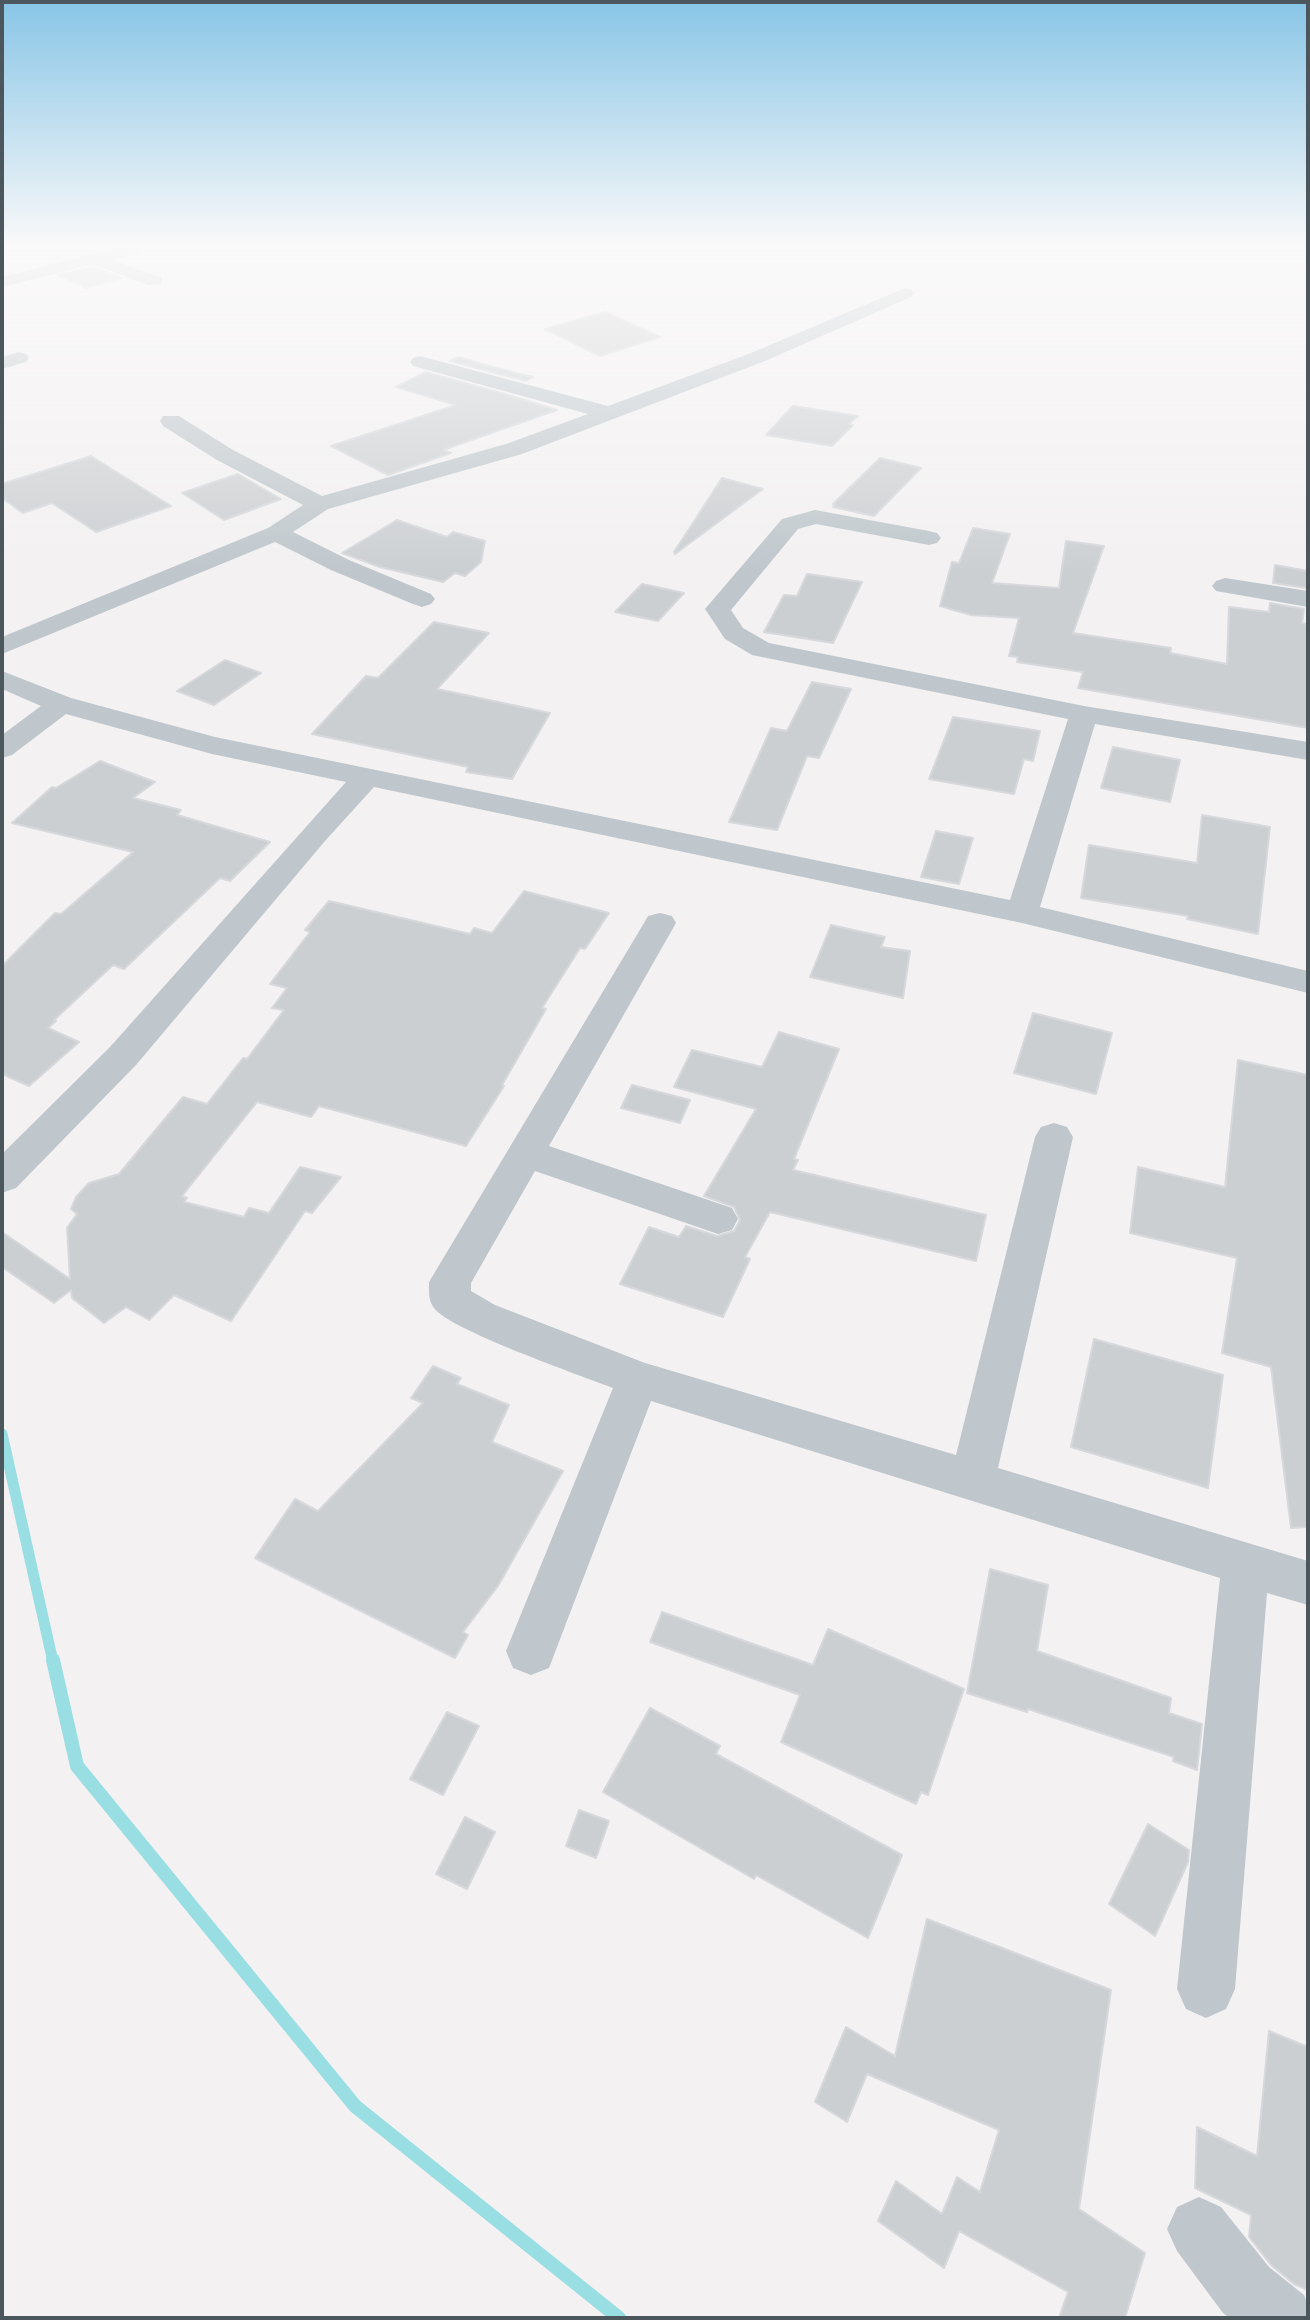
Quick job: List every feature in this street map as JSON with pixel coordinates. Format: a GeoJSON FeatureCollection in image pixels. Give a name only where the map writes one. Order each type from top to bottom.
{"type":"FeatureCollection","features":[{"type":"Feature","properties":{"kind":"street"},"geometry":{"type":"LineString","coordinates":[[2,646],[276,533],[320,504],[514,449],[760,356]]}},
{"type":"Feature","properties":{"kind":"street"},"geometry":{"type":"LineString","coordinates":[[420,362],[610,413]]}},
{"type":"Feature","properties":{"kind":"street"},"geometry":{"type":"LineString","coordinates":[[171,421],[225,456],[320,504]]}},
{"type":"Feature","properties":{"kind":"street"},"geometry":{"type":"LineString","coordinates":[[929,538],[815,517],[803,519],[790,524],[718,609],[734,633],[761,649],[1084,714],[1308,751]]}},
{"type":"Feature","properties":{"kind":"street"},"geometry":{"type":"LineString","coordinates":[[276,533],[340,565],[422,599]]}},
{"type":"Feature","properties":{"kind":"street"},"geometry":{"type":"LineString","coordinates":[[1226,586],[1308,599]]}},
{"type":"Feature","properties":{"kind":"street"},"geometry":{"type":"LineString","coordinates":[[2,679],[61,704],[212,745],[1022,913],[1308,982]]}},
{"type":"Feature","properties":{"kind":"street"},"geometry":{"type":"LineString","coordinates":[[2,749],[61,704]]}},
{"type":"Feature","properties":{"kind":"street"},"geometry":{"type":"LineString","coordinates":[[1022,913],[1084,714]]}},
{"type":"Feature","properties":{"kind":"street"},"geometry":{"type":"LineString","coordinates":[[2,1178],[123,1056],[314,834],[367,777]]}},
{"type":"Feature","properties":{"kind":"street"},"geometry":{"type":"LineString","coordinates":[[660,923],[450,1282],[450,1300],[480,1317],[638,1379],[1308,1583]]}},
{"type":"Feature","properties":{"kind":"street"},"geometry":{"type":"LineString","coordinates":[[973,1479],[1054,1137]]}},
{"type":"Feature","properties":{"kind":"street"},"geometry":{"type":"LineString","coordinates":[[526,1153],[718,1219]]}},
{"type":"Feature","properties":{"kind":"street"},"geometry":{"type":"LineString","coordinates":[[531,1651],[638,1379]]}},
{"type":"Feature","properties":{"kind":"street"},"geometry":{"type":"LineString","coordinates":[[1206,1989],[1246,1563]]}},
{"type":"Feature","properties":{"kind":"street"},"geometry":{"type":"LineString","coordinates":[[1199,2229],[1246,2290],[1281,2318]]}},
{"type":"Feature","properties":{"kind":"building"},"geometry":{"type":"Polygon","coordinates":[[[459,357],[533,377],[526,381],[450,361],[459,357]]]}},
{"type":"Feature","properties":{"kind":"building"},"geometry":{"type":"Polygon","coordinates":[[[426,372],[557,410],[443,450],[451,453],[388,475],[331,446],[456,405],[396,387],[426,372]]]}},
{"type":"Feature","properties":{"kind":"building"},"geometry":{"type":"Polygon","coordinates":[[[793,406],[858,416],[849,424],[853,425],[832,446],[766,435],[793,406]]]}},
{"type":"Feature","properties":{"kind":"building"},"geometry":{"type":"Polygon","coordinates":[[[91,456],[171,506],[96,532],[52,503],[23,513],[2,498],[2,484],[91,456]]]}},
{"type":"Feature","properties":{"kind":"building"},"geometry":{"type":"Polygon","coordinates":[[[880,458],[921,468],[874,516],[833,507],[833,504],[880,458]]]}},
{"type":"Feature","properties":{"kind":"building"},"geometry":{"type":"Polygon","coordinates":[[[238,474],[281,499],[224,520],[182,493],[238,474]]]}},
{"type":"Feature","properties":{"kind":"building"},"geometry":{"type":"Polygon","coordinates":[[[722,478],[763,489],[675,554],[674,552],[722,478]]]}},
{"type":"Feature","properties":{"kind":"building"},"geometry":{"type":"Polygon","coordinates":[[[397,520],[447,537],[453,532],[485,541],[481,562],[465,576],[455,573],[443,582],[380,567],[342,553],[397,520]]]}},
{"type":"Feature","properties":{"kind":"building"},"geometry":{"type":"Polygon","coordinates":[[[973,528],[1010,534],[992,583],[1059,588],[1066,541],[1104,546],[1073,633],[1171,648],[1170,653],[1227,664],[1229,607],[1269,612],[1270,603],[1304,609],[1302,623],[1308,624],[1308,728],[1078,688],[1083,672],[1017,662],[1018,657],[1009,656],[1019,618],[971,615],[940,606],[952,562],[959,563],[973,528]]]}},
{"type":"Feature","properties":{"kind":"building"},"geometry":{"type":"Polygon","coordinates":[[[1275,565],[1308,571],[1307,588],[1273,583],[1275,565]]]}},
{"type":"Feature","properties":{"kind":"building"},"geometry":{"type":"Polygon","coordinates":[[[807,574],[862,582],[833,643],[764,632],[784,595],[797,596],[807,574]]]}},
{"type":"Feature","properties":{"kind":"building"},"geometry":{"type":"Polygon","coordinates":[[[642,584],[684,593],[658,621],[615,612],[642,584]]]}},
{"type":"Feature","properties":{"kind":"building"},"geometry":{"type":"Polygon","coordinates":[[[434,622],[489,633],[437,689],[550,713],[512,779],[466,772],[468,767],[312,734],[366,676],[378,678],[434,622]]]}},
{"type":"Feature","properties":{"kind":"building"},"geometry":{"type":"Polygon","coordinates":[[[225,660],[261,673],[214,705],[177,691],[225,660]]]}},
{"type":"Feature","properties":{"kind":"building"},"geometry":{"type":"Polygon","coordinates":[[[812,682],[851,689],[819,758],[807,756],[777,830],[729,822],[771,728],[787,731],[812,682]]]}},
{"type":"Feature","properties":{"kind":"building"},"geometry":{"type":"Polygon","coordinates":[[[953,717],[1040,731],[1033,761],[1024,759],[1014,794],[929,779],[953,717]]]}},
{"type":"Feature","properties":{"kind":"building"},"geometry":{"type":"Polygon","coordinates":[[[1113,747],[1180,760],[1170,802],[1101,788],[1113,747]]]}},
{"type":"Feature","properties":{"kind":"building"},"geometry":{"type":"Polygon","coordinates":[[[100,761],[155,782],[133,798],[181,810],[177,815],[270,842],[230,881],[220,878],[124,969],[113,965],[54,1020],[56,1021],[48,1028],[79,1042],[29,1086],[2,1074],[2,966],[55,913],[61,914],[133,852],[12,823],[52,787],[56,788],[100,761]]]}},
{"type":"Feature","properties":{"kind":"building"},"geometry":{"type":"Polygon","coordinates":[[[1202,815],[1270,827],[1258,934],[1187,919],[1188,916],[1081,898],[1089,845],[1197,863],[1202,815]]]}},
{"type":"Feature","properties":{"kind":"building"},"geometry":{"type":"Polygon","coordinates":[[[936,831],[973,838],[959,884],[921,877],[936,831]]]}},
{"type":"Feature","properties":{"kind":"building"},"geometry":{"type":"Polygon","coordinates":[[[524,891],[609,913],[585,949],[580,948],[542,1008],[546,1009],[502,1085],[504,1086],[466,1146],[319,1106],[311,1117],[257,1102],[182,1196],[187,1198],[184,1202],[244,1217],[249,1208],[269,1213],[300,1167],[341,1177],[312,1213],[305,1211],[231,1321],[174,1295],[149,1320],[126,1307],[104,1323],[72,1298],[71,1290],[54,1303],[2,1267],[2,1232],[70,1279],[67,1228],[77,1214],[71,1209],[76,1197],[89,1183],[119,1174],[183,1097],[207,1104],[243,1058],[247,1059],[284,1010],[272,1008],[287,988],[270,984],[310,932],[305,930],[329,901],[470,934],[474,928],[492,933],[524,891]]]}},
{"type":"Feature","properties":{"kind":"building"},"geometry":{"type":"Polygon","coordinates":[[[831,925],[885,937],[881,947],[910,951],[903,998],[810,977],[831,925]]]}},
{"type":"Feature","properties":{"kind":"building"},"geometry":{"type":"Polygon","coordinates":[[[1033,1013],[1112,1033],[1096,1094],[1014,1073],[1033,1013]]]}},
{"type":"Feature","properties":{"kind":"building"},"geometry":{"type":"Polygon","coordinates":[[[779,1032],[839,1049],[794,1159],[798,1160],[793,1170],[986,1215],[976,1261],[770,1212],[745,1257],[750,1259],[723,1317],[620,1284],[649,1227],[679,1237],[686,1226],[717,1236],[734,1231],[740,1220],[734,1207],[704,1196],[756,1109],[674,1087],[692,1050],[762,1067],[779,1032]]]}},
{"type":"Feature","properties":{"kind":"building"},"geometry":{"type":"Polygon","coordinates":[[[1238,1060],[1308,1075],[1308,1527],[1291,1528],[1271,1367],[1222,1353],[1237,1258],[1130,1233],[1138,1167],[1225,1187],[1238,1060]]]}},
{"type":"Feature","properties":{"kind":"building"},"geometry":{"type":"Polygon","coordinates":[[[632,1085],[690,1100],[680,1123],[621,1108],[632,1085]]]}},
{"type":"Feature","properties":{"kind":"building"},"geometry":{"type":"Polygon","coordinates":[[[1094,1339],[1223,1375],[1208,1488],[1071,1447],[1094,1339]]]}},
{"type":"Feature","properties":{"kind":"building"},"geometry":{"type":"Polygon","coordinates":[[[433,1366],[461,1378],[457,1384],[509,1405],[492,1442],[563,1471],[498,1586],[463,1632],[468,1635],[455,1658],[255,1558],[295,1499],[318,1511],[423,1403],[411,1398],[433,1366]]]}},
{"type":"Feature","properties":{"kind":"building"},"geometry":{"type":"Polygon","coordinates":[[[990,1569],[1048,1585],[1037,1651],[1171,1698],[1169,1713],[1202,1724],[1197,1770],[1173,1761],[1174,1757],[1028,1709],[1027,1712],[967,1693],[990,1569]]]}},
{"type":"Feature","properties":{"kind":"building"},"geometry":{"type":"Polygon","coordinates":[[[662,1612],[813,1665],[828,1629],[964,1689],[928,1795],[921,1792],[916,1804],[781,1742],[800,1695],[650,1642],[662,1612]]]}},
{"type":"Feature","properties":{"kind":"building"},"geometry":{"type":"Polygon","coordinates":[[[650,1708],[720,1746],[716,1754],[902,1855],[868,1938],[756,1875],[754,1879],[603,1792],[650,1708]]]}},
{"type":"Feature","properties":{"kind":"building"},"geometry":{"type":"Polygon","coordinates":[[[447,1712],[479,1726],[443,1795],[410,1779],[447,1712]]]}},
{"type":"Feature","properties":{"kind":"building"},"geometry":{"type":"Polygon","coordinates":[[[579,1810],[609,1821],[596,1858],[566,1846],[579,1810]]]}},
{"type":"Feature","properties":{"kind":"building"},"geometry":{"type":"Polygon","coordinates":[[[465,1817],[495,1832],[467,1889],[436,1874],[465,1817]]]}},
{"type":"Feature","properties":{"kind":"building"},"geometry":{"type":"Polygon","coordinates":[[[1148,1824],[1189,1850],[1188,1862],[1155,1936],[1109,1904],[1148,1824]]]}},
{"type":"Feature","properties":{"kind":"building"},"geometry":{"type":"Polygon","coordinates":[[[927,1919],[1111,1990],[1079,2209],[1145,2253],[1125,2318],[1059,2318],[1068,2292],[959,2231],[944,2268],[878,2221],[896,2181],[942,2214],[957,2177],[980,2192],[999,2130],[867,2074],[847,2122],[815,2102],[846,2027],[895,2056],[927,1919]]]}},
{"type":"Feature","properties":{"kind":"building"},"geometry":{"type":"Polygon","coordinates":[[[1269,2031],[1308,2047],[1308,2290],[1294,2284],[1271,2265],[1249,2237],[1251,2215],[1195,2188],[1197,2127],[1257,2156],[1269,2031]]]}},
{"type":"Feature","properties":{"kind":"waterway"},"geometry":{"type":"LineString","coordinates":[[2,1434],[53,1662]]}},
{"type":"Feature","properties":{"kind":"waterway"},"geometry":{"type":"LineString","coordinates":[[53,1660],[77,1766],[355,2106],[619,2318]]}}]}
